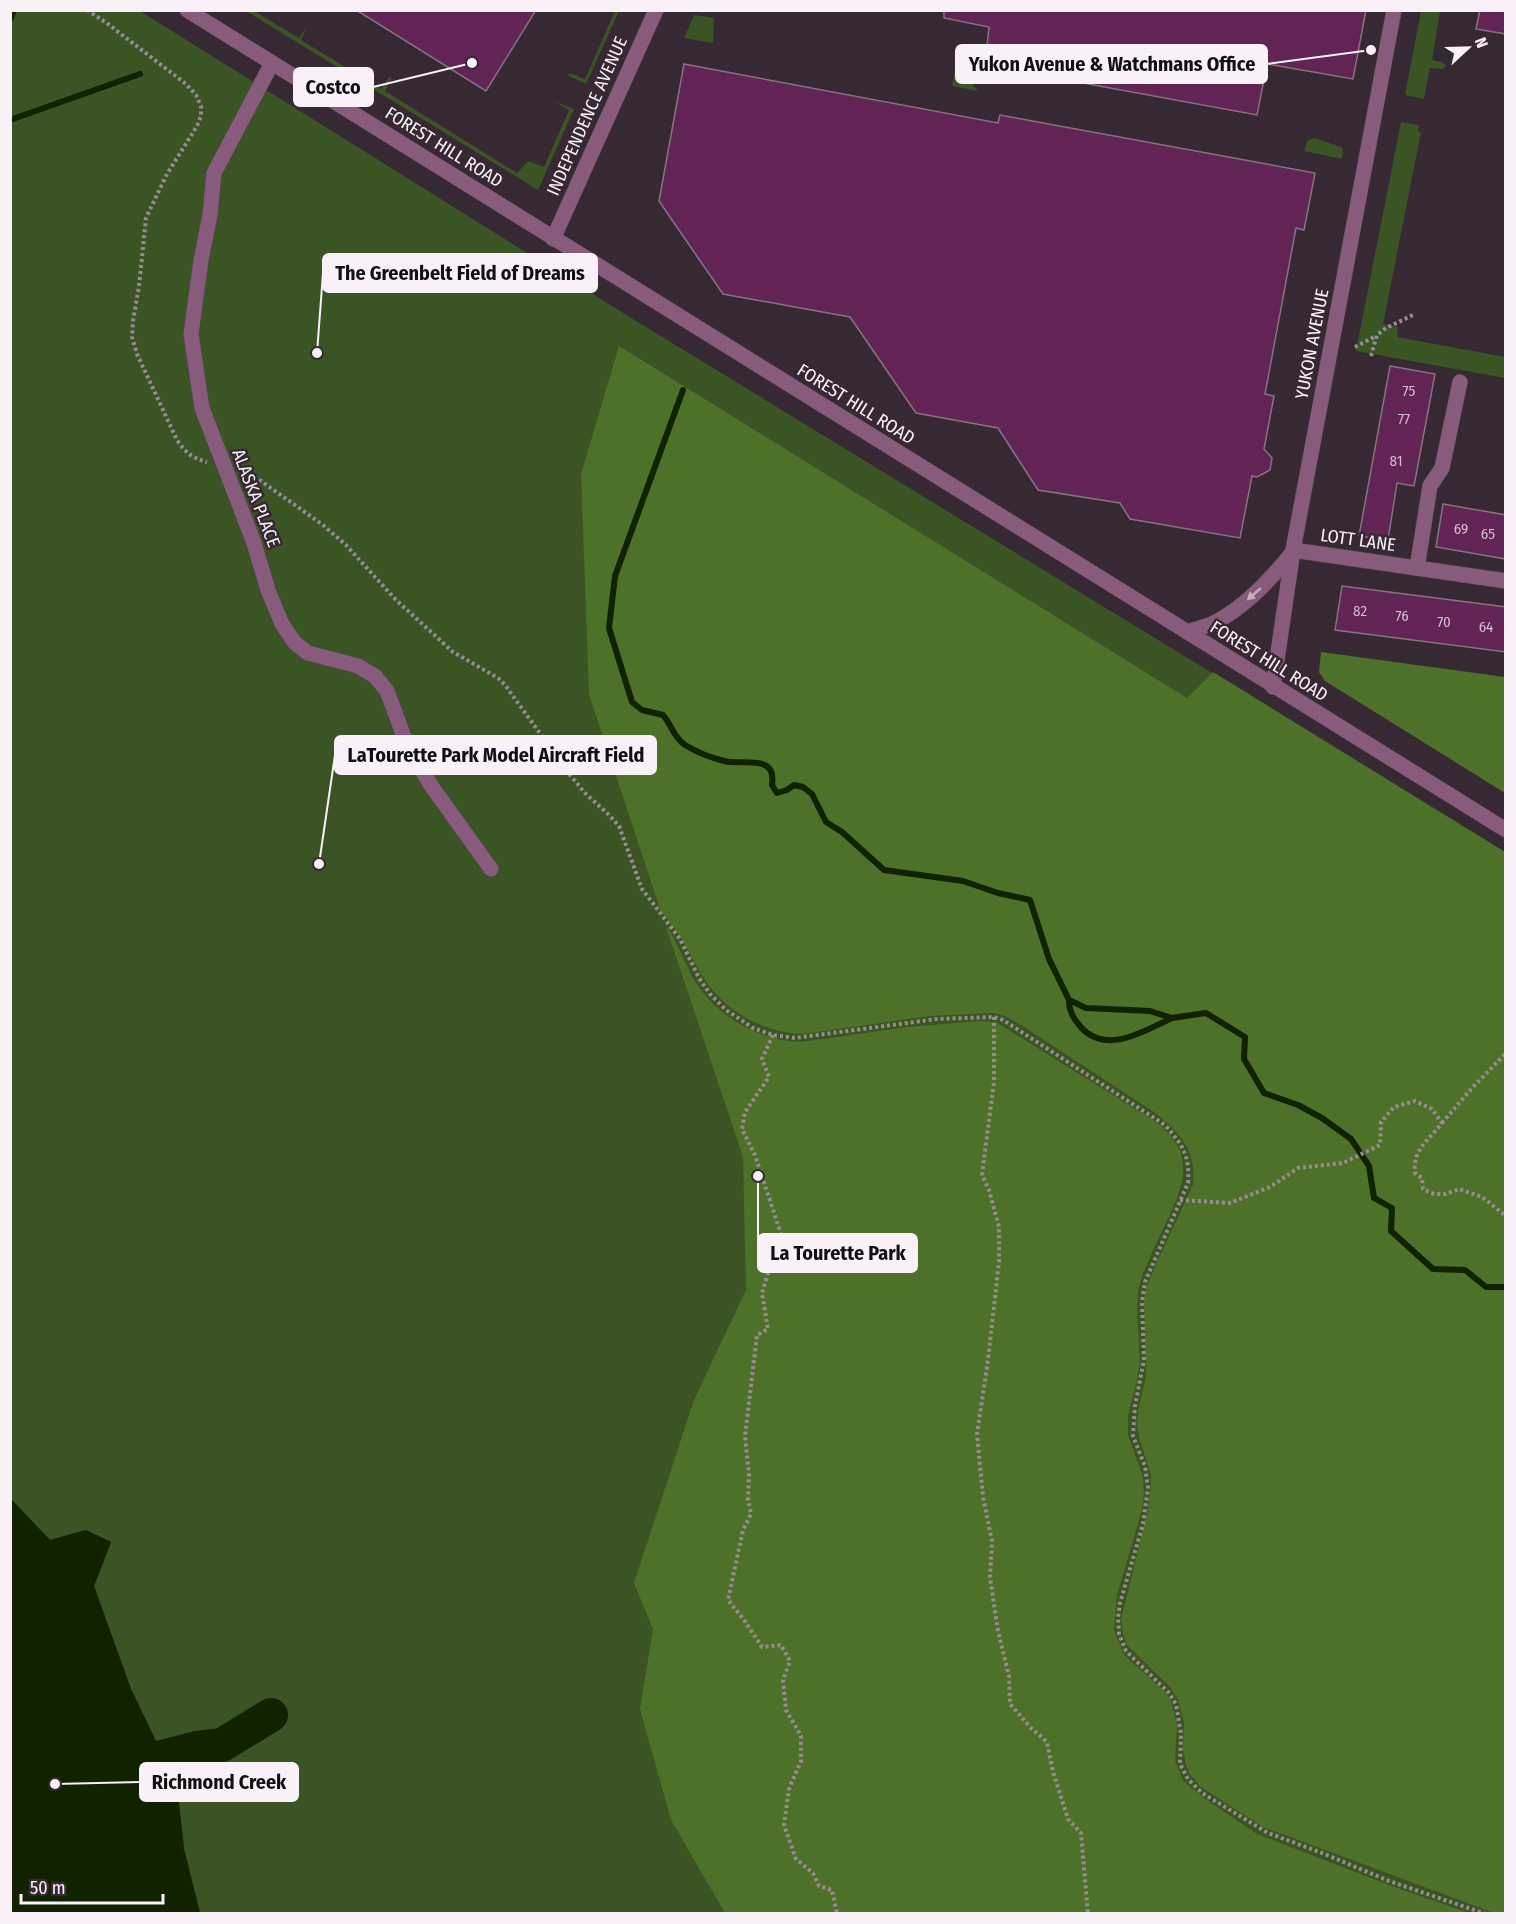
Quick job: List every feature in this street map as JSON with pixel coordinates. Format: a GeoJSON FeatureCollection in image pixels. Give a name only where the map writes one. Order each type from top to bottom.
{"type":"FeatureCollection","features":[{"type":"Feature","properties":{"kind":"street","name":"FOREST HILL ROAD"},"geometry":{"type":"LineString","coordinates":[[187,10],[1506,830]]}},
{"type":"Feature","properties":{"kind":"street","name":"INDEPENDENCE AVENUE"},"geometry":{"type":"LineString","coordinates":[[553,239],[656,10]]}},
{"type":"Feature","properties":{"kind":"street","name":"YUKON AVENUE"},"geometry":{"type":"LineString","coordinates":[[1273,687],[1293,550],[1394,10]]}},
{"type":"Feature","properties":{"kind":"street","name":"ALASKA PLACE"},"geometry":{"type":"LineString","coordinates":[[272,63],[214,173],[210,215],[191,334],[202,408],[254,543],[268,590],[282,624],[295,643],[308,653],[358,666],[375,676],[387,691],[406,742],[430,784],[491,869]]}},
{"type":"Feature","properties":{"kind":"street","name":"LOTT LANE"},"geometry":{"type":"LineString","coordinates":[[1418,568],[1430,486],[1442,468],[1460,382]]}},
{"type":"Feature","properties":{"kind":"street","name":"LOTT LANE"},"geometry":{"type":"LineString","coordinates":[[1293,550],[1506,581]]}},
{"type":"Feature","properties":{"kind":"street"},"geometry":{"type":"LineString","coordinates":[[1186,632],[1214,623],[1244,603],[1270,580],[1293,550]]}},
{"type":"Feature","properties":{"kind":"path"},"geometry":{"type":"LineString","coordinates":[[87,10],[186,84],[196,95],[201,106],[201,116],[197,126],[167,174],[146,218],[132,337],[137,354],[168,424],[185,452],[203,461],[223,465],[254,476],[323,525],[346,545],[423,627],[453,652],[506,685],[570,775],[619,826],[642,889],[680,939],[710,994],[726,1010],[753,1028],[773,1035],[795,1038],[937,1019],[994,1017],[1004,1020],[1165,1125],[1179,1140],[1186,1154],[1189,1168],[1188,1183],[1145,1282],[1142,1302],[1144,1360],[1133,1436],[1145,1466],[1148,1488],[1143,1524],[1120,1603],[1119,1634],[1126,1651],[1169,1693],[1176,1704],[1180,1734],[1180,1764],[1188,1779],[1202,1793],[1268,1833],[1389,1881],[1486,1914]]}},
{"type":"Feature","properties":{"kind":"path"},"geometry":{"type":"LineString","coordinates":[[1355,347],[1415,314]]}},
{"type":"Feature","properties":{"kind":"path"},"geometry":{"type":"LineString","coordinates":[[1371,356],[1377,335]]}},
{"type":"Feature","properties":{"kind":"path"},"geometry":{"type":"LineString","coordinates":[[994,1017],[994,1082],[982,1175],[989,1190],[999,1227],[999,1262],[988,1360],[976,1434],[983,1497],[992,1541],[990,1577],[998,1631],[1009,1676],[1010,1704],[1047,1742],[1053,1772],[1068,1819],[1081,1833],[1088,1914]]}},
{"type":"Feature","properties":{"kind":"path"},"geometry":{"type":"LineString","coordinates":[[773,1035],[762,1059],[770,1077],[745,1112],[742,1129],[755,1155],[781,1234],[762,1293],[768,1329],[757,1335],[747,1411],[745,1436],[749,1475],[748,1499],[751,1514],[742,1530],[728,1600],[762,1647],[781,1645],[790,1661],[783,1680],[786,1710],[801,1736],[801,1761],[789,1789],[784,1825],[796,1859],[813,1873],[819,1886],[832,1890],[837,1914]]}},
{"type":"Feature","properties":{"kind":"path"},"geometry":{"type":"LineString","coordinates":[[1506,1053],[1418,1150],[1413,1161],[1415,1173],[1422,1178],[1423,1189],[1434,1194],[1444,1194],[1459,1189],[1482,1197],[1506,1216]]}},
{"type":"Feature","properties":{"kind":"path"},"geometry":{"type":"LineString","coordinates":[[1180,1200],[1230,1203],[1270,1186],[1298,1168],[1343,1163],[1380,1145],[1381,1122],[1394,1107],[1415,1101],[1432,1109],[1442,1123]]}},
{"type":"Feature","properties":{"kind":"shaded area"},"geometry":{"type":"Polygon","coordinates":[[[11,11],[140,11],[628,316],[1505,852],[1505,1913],[200,1913],[184,1849],[177,1785],[131,1689],[94,1586],[111,1542],[86,1530],[50,1540],[11,1499],[11,11]]]}},
{"type":"Feature","properties":{"kind":"shaded area"},"geometry":{"type":"Polygon","coordinates":[[[246,11],[254,11],[299,38],[308,25],[301,40],[381,89],[390,76],[391,79],[385,91],[517,173],[528,161],[544,167],[569,110],[555,102],[574,109],[538,190],[246,11]]]}},
{"type":"Feature","properties":{"kind":"shaded area"},"geometry":{"type":"Polygon","coordinates":[[[615,11],[619,11],[586,84],[569,76],[568,74],[572,74],[585,79],[615,11]]]}},
{"type":"Feature","properties":{"kind":"shaded area"},"geometry":{"type":"Polygon","coordinates":[[[1421,11],[1440,11],[1432,60],[1442,62],[1446,66],[1442,69],[1430,68],[1424,99],[1405,95],[1421,11]]]}},
{"type":"Feature","properties":{"kind":"shaded area"},"geometry":{"type":"Polygon","coordinates":[[[694,15],[714,18],[713,43],[684,38],[694,15]]]}},
{"type":"Feature","properties":{"kind":"shaded area"},"geometry":{"type":"Polygon","coordinates":[[[960,68],[978,91],[952,86],[955,71],[960,68]]]}},
{"type":"Feature","properties":{"kind":"shaded area"},"geometry":{"type":"Polygon","coordinates":[[[1401,122],[1419,125],[1418,131],[1421,132],[1383,324],[1398,327],[1397,337],[1505,357],[1505,378],[1356,351],[1401,122]]]}},
{"type":"Feature","properties":{"kind":"shaded area"},"geometry":{"type":"Polygon","coordinates":[[[1315,138],[1343,148],[1342,159],[1304,151],[1308,140],[1315,138]]]}},
{"type":"Feature","properties":{"kind":"shaded area"},"geometry":{"type":"Polygon","coordinates":[[[11,1499],[50,1540],[86,1530],[111,1542],[94,1586],[131,1689],[177,1785],[184,1849],[200,1913],[11,1913],[11,1499]]]}},
{"type":"Feature","properties":{"kind":"green space"},"geometry":{"type":"Polygon","coordinates":[[[619,346],[1187,698],[1213,672],[1505,852],[1505,1913],[1494,1913],[1263,1827],[1201,1787],[1189,1773],[1186,1764],[1183,1750],[1184,1723],[1178,1700],[1171,1688],[1127,1645],[1121,1620],[1147,1513],[1151,1487],[1151,1475],[1137,1426],[1138,1410],[1146,1376],[1144,1301],[1146,1288],[1156,1264],[1193,1185],[1189,1152],[1178,1135],[1154,1112],[1021,1025],[995,1013],[930,1016],[803,1034],[788,1033],[746,1018],[722,1000],[712,989],[679,935],[661,912],[589,694],[581,474],[619,346]]]}},
{"type":"Feature","properties":{"kind":"green space"},"geometry":{"type":"Polygon","coordinates":[[[1321,652],[1505,677],[1505,793],[1325,681],[1319,672],[1321,652]]]}},
{"type":"Feature","properties":{"kind":"green space"},"geometry":{"type":"Polygon","coordinates":[[[665,924],[702,992],[713,1004],[739,1024],[754,1031],[801,1042],[907,1027],[980,1021],[996,1022],[1167,1131],[1181,1154],[1182,1179],[1174,1206],[1142,1276],[1138,1290],[1140,1362],[1128,1416],[1128,1435],[1143,1477],[1144,1494],[1142,1510],[1117,1595],[1114,1630],[1124,1655],[1165,1692],[1171,1701],[1177,1724],[1175,1760],[1183,1781],[1204,1798],[1257,1834],[1469,1913],[725,1913],[671,1820],[640,1709],[653,1629],[634,1583],[694,1400],[746,1290],[743,1157],[665,924]]]}},
{"type":"Feature","properties":{"kind":"building"},"geometry":{"type":"Polygon","coordinates":[[[356,10],[536,10],[486,91],[356,10]]]}},
{"type":"Feature","properties":{"kind":"building"},"geometry":{"type":"Polygon","coordinates":[[[944,10],[1366,10],[1353,79],[1267,64],[1257,115],[985,65],[989,27],[944,18],[944,10]]]}},
{"type":"Feature","properties":{"kind":"building"},"geometry":{"type":"Polygon","coordinates":[[[1480,10],[1506,10],[1506,34],[1476,29],[1480,10]]]}},
{"type":"Feature","properties":{"kind":"building"},"geometry":{"type":"Polygon","coordinates":[[[684,64],[998,123],[1000,115],[1315,173],[1304,230],[1296,228],[1265,394],[1274,396],[1264,449],[1272,458],[1270,470],[1257,477],[1252,476],[1240,538],[1130,519],[1120,503],[1038,490],[998,428],[916,413],[850,317],[723,294],[659,201],[684,64]]]}},
{"type":"Feature","properties":{"kind":"building"},"geometry":{"type":"Polygon","coordinates":[[[1390,366],[1435,374],[1414,486],[1397,483],[1388,540],[1359,536],[1390,366]]]}},
{"type":"Feature","properties":{"kind":"building"},"geometry":{"type":"Polygon","coordinates":[[[1443,504],[1506,515],[1506,559],[1436,547],[1443,504]]]}},
{"type":"Feature","properties":{"kind":"building"},"geometry":{"type":"Polygon","coordinates":[[[1342,586],[1506,607],[1506,652],[1335,630],[1342,586]]]}},
{"type":"Feature","properties":{"kind":"waterway"},"geometry":{"type":"LineString","coordinates":[[10,20],[14,10]]}},
{"type":"Feature","properties":{"kind":"waterway"},"geometry":{"type":"LineString","coordinates":[[10,120],[140,74]]}},
{"type":"Feature","properties":{"kind":"waterway"},"geometry":{"type":"LineString","coordinates":[[683,390],[615,576],[609,628],[632,702],[642,710],[663,715],[678,739],[694,750],[724,761],[757,763],[769,768],[772,785],[777,793],[794,785],[803,787],[812,794],[826,822],[842,832],[884,870],[963,881],[998,893],[1030,900],[1049,959],[1069,1000],[1086,1008],[1150,1011],[1172,1018],[1206,1013],[1245,1037],[1244,1059],[1264,1093],[1298,1105],[1322,1118],[1351,1139],[1369,1166],[1374,1198],[1392,1208],[1391,1231],[1433,1269],[1465,1270],[1486,1287],[1506,1287]]}},
{"type":"Feature","properties":{"kind":"waterway"},"geometry":{"type":"LineString","coordinates":[[1069,1000],[1073,1017],[1080,1026],[1090,1035],[1101,1039],[1125,1038],[1172,1018]]}},
{"type":"Feature","properties":{"kind":"waterway"},"geometry":{"type":"LineString","coordinates":[[120,1768],[197,1748],[222,1745],[271,1715]]}},
{"type":"Feature","properties":{"kind":"place","name":"Yukon Avenue & Watchmans Office"},"geometry":{"type":"Point","coordinates":[1371,50]}},
{"type":"Feature","properties":{"kind":"place","name":"Costco"},"geometry":{"type":"Point","coordinates":[472,63]}},
{"type":"Feature","properties":{"kind":"place","name":"The Greenbelt Field of Dreams"},"geometry":{"type":"Point","coordinates":[317,353]}},
{"type":"Feature","properties":{"kind":"place","name":"LaTourette Park Model Aircraft Field"},"geometry":{"type":"Point","coordinates":[319,864]}},
{"type":"Feature","properties":{"kind":"place","name":"La Tourette Park"},"geometry":{"type":"Point","coordinates":[758,1176]}},
{"type":"Feature","properties":{"kind":"place","name":"Richmond Creek"},"geometry":{"type":"Point","coordinates":[55,1784]}}]}
